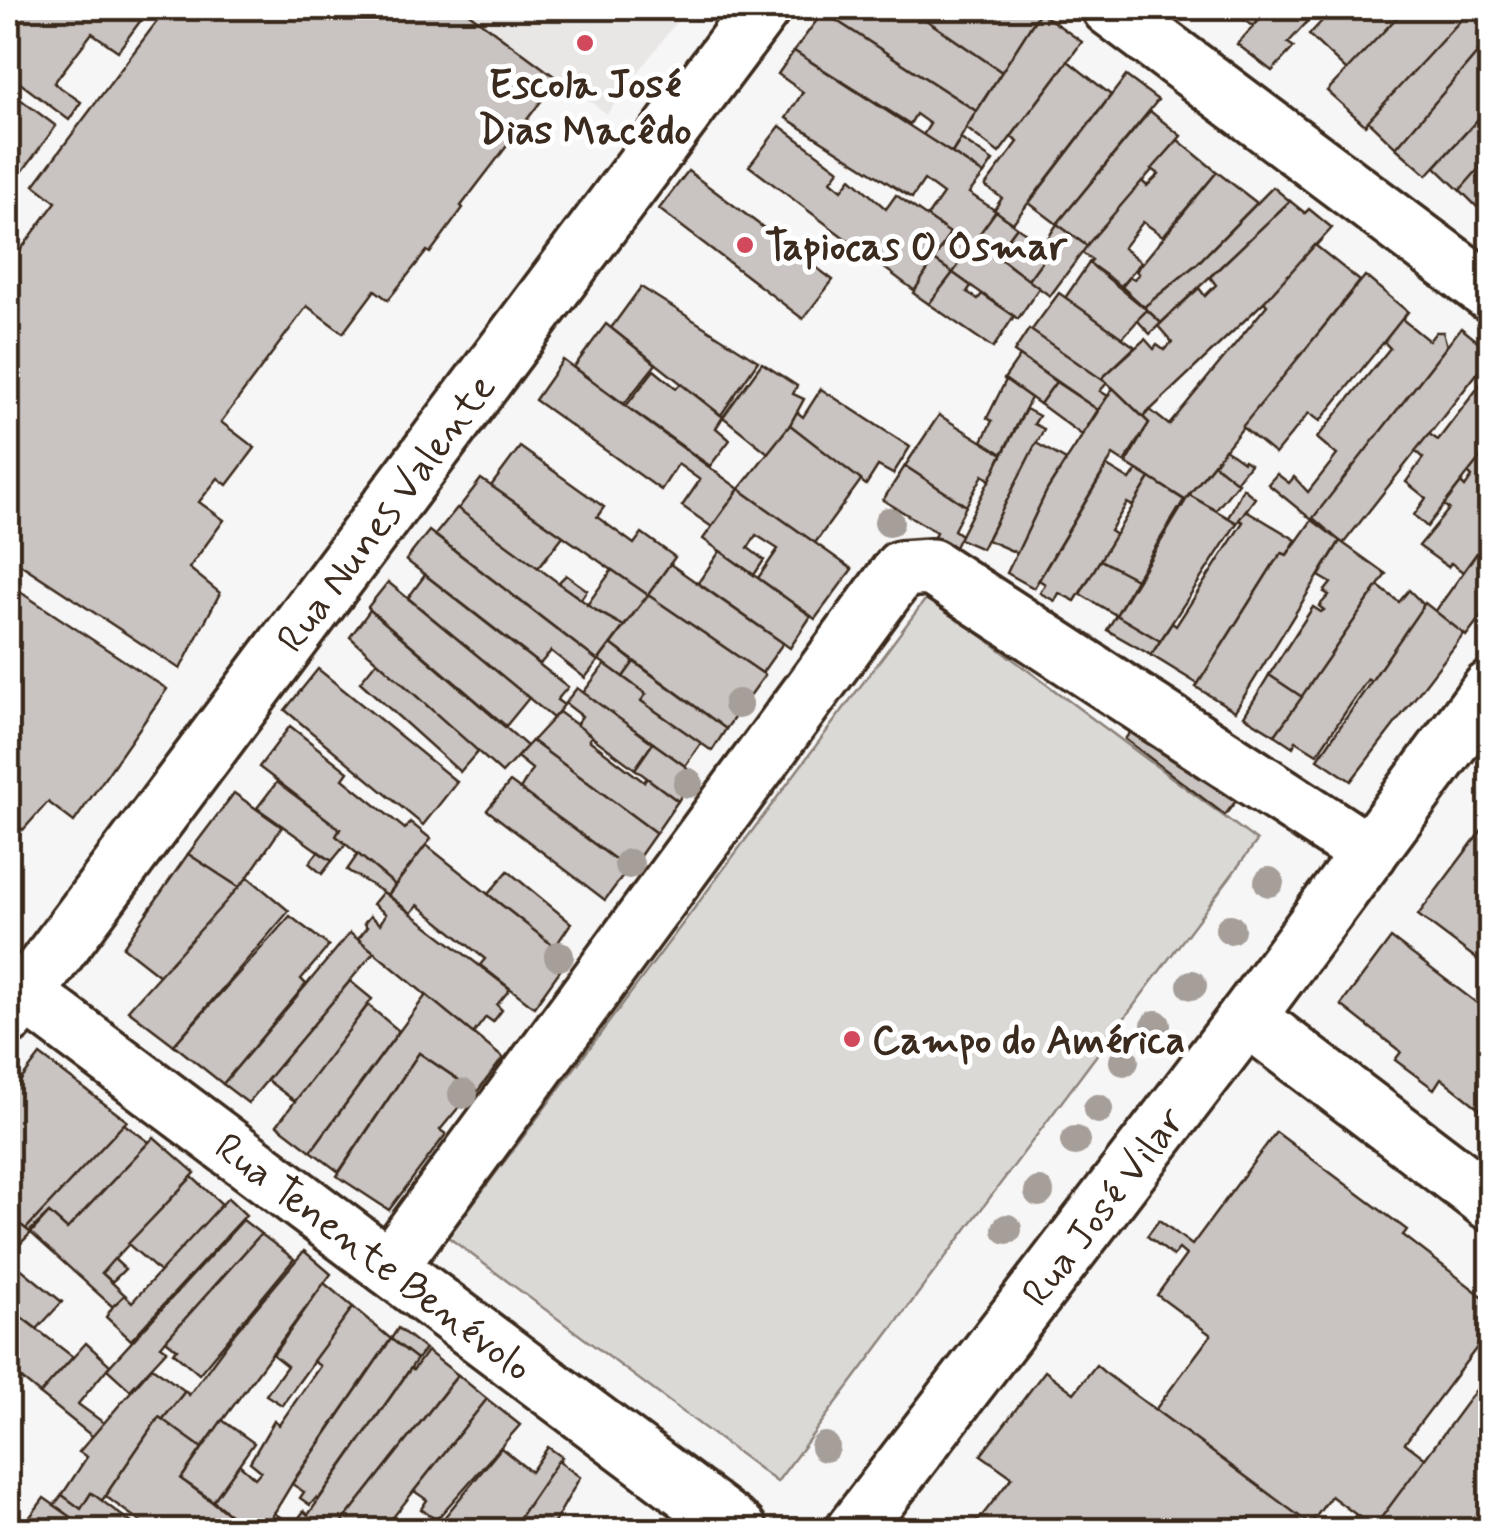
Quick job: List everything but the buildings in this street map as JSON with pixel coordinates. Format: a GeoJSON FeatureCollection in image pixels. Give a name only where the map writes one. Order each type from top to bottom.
{"type":"FeatureCollection","features":[{"type":"Feature","properties":{"kind":"street","name":"Rua Nunes Valente"},"geometry":{"type":"LineString","coordinates":[[13,997],[762,8]]}},
{"type":"Feature","properties":{"kind":"street"},"geometry":{"type":"LineString","coordinates":[[1110,8],[1490,293]]}},
{"type":"Feature","properties":{"kind":"street"},"geometry":{"type":"LineString","coordinates":[[389,1267],[901,569],[931,567],[1368,853]]}},
{"type":"Feature","properties":{"kind":"street","name":"Rua José Vilar"},"geometry":{"type":"LineString","coordinates":[[854,1530],[1247,1017],[1490,689]]}},
{"type":"Feature","properties":{"kind":"street","name":"Rua Tenente Benévolo"},"geometry":{"type":"LineString","coordinates":[[13,997],[389,1267],[739,1530]]}},
{"type":"Feature","properties":{"kind":"street"},"geometry":{"type":"LineString","coordinates":[[1247,1017],[1490,1202]]}},
{"type":"Feature","properties":{"kind":"shaded area","name":"Escola José Dias Macêdo"},"geometry":{"type":"Polygon","coordinates":[[[462,8],[687,8],[607,114],[462,8]]]}},
{"type":"Feature","properties":{"kind":"shaded area","name":"Campo do América"},"geometry":{"type":"Polygon","coordinates":[[[928,596],[1257,841],[777,1482],[448,1237],[928,596]]]}},
{"type":"Feature","properties":{"kind":"place","name":"Escola José Dias Macêdo"},"geometry":{"type":"Point","coordinates":[585,43]}},
{"type":"Feature","properties":{"kind":"place","name":"Tapiocas O Osmar"},"geometry":{"type":"Point","coordinates":[745,245]}},
{"type":"Feature","properties":{"kind":"place","name":"Campo do América"},"geometry":{"type":"Point","coordinates":[852,1039]}}]}
